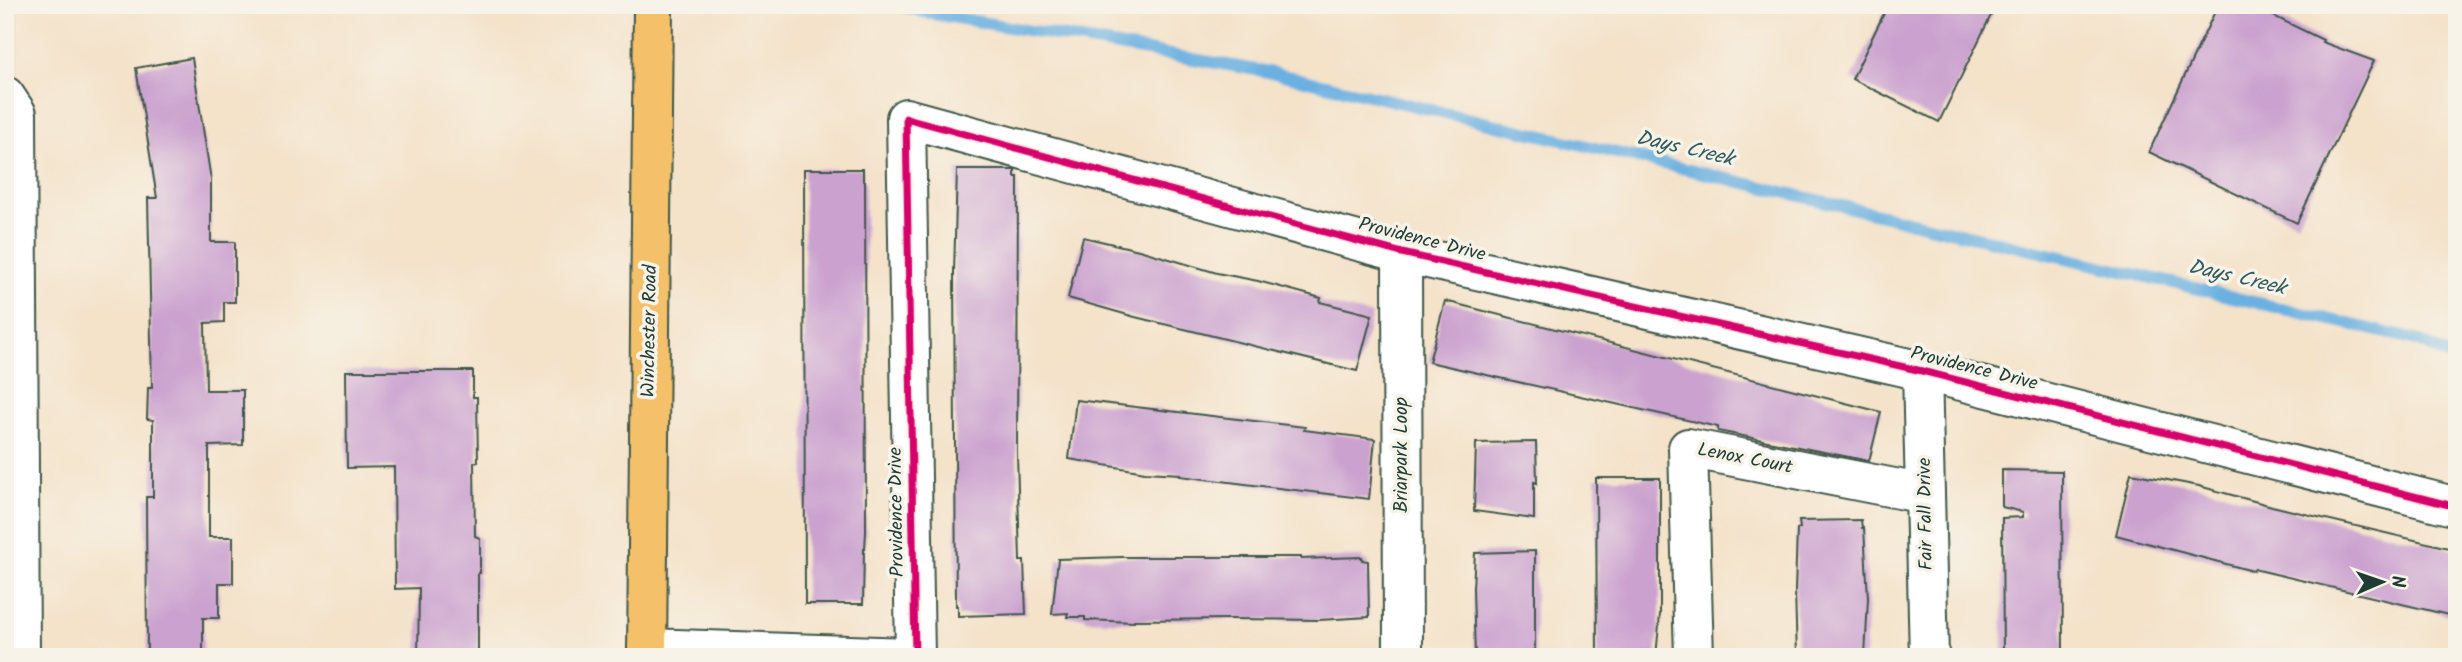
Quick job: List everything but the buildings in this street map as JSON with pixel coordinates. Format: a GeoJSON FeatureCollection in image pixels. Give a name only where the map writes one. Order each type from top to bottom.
{"type":"FeatureCollection","features":[{"type":"Feature","properties":{"kind":"main road","name":"Winchester Road"},"geometry":{"type":"LineString","coordinates":[[647,652],[653,5]]}},
{"type":"Feature","properties":{"kind":"street"},"geometry":{"type":"LineString","coordinates":[[11,105],[20,657]]}},
{"type":"Feature","properties":{"kind":"street","name":"Providence Drive"},"geometry":{"type":"LineString","coordinates":[[915,657],[906,118],[1402,253],[1922,371],[2457,507]]}},
{"type":"Feature","properties":{"kind":"street","name":"Briarpark Loop"},"geometry":{"type":"LineString","coordinates":[[1402,253],[1403,657]]}},
{"type":"Feature","properties":{"kind":"street","name":"Fair Fall Drive"},"geometry":{"type":"LineString","coordinates":[[1922,371],[1929,657]]}},
{"type":"Feature","properties":{"kind":"street","name":"Lenox Court"},"geometry":{"type":"LineString","coordinates":[[1695,657],[1688,447],[1925,494]]}},
{"type":"Feature","properties":{"kind":"street"},"geometry":{"type":"LineString","coordinates":[[647,652],[908,657]]}},
{"type":"Feature","properties":{"kind":"waterway","name":"Days Creek"},"geometry":{"type":"LineString","coordinates":[[897,5],[928,13],[1274,73],[2417,340],[2457,360]]}},
{"type":"Feature","properties":{"kind":"cycle path"},"geometry":{"type":"LineString","coordinates":[[915,657],[906,118],[1402,253],[1922,371],[2457,507]]}}]}
